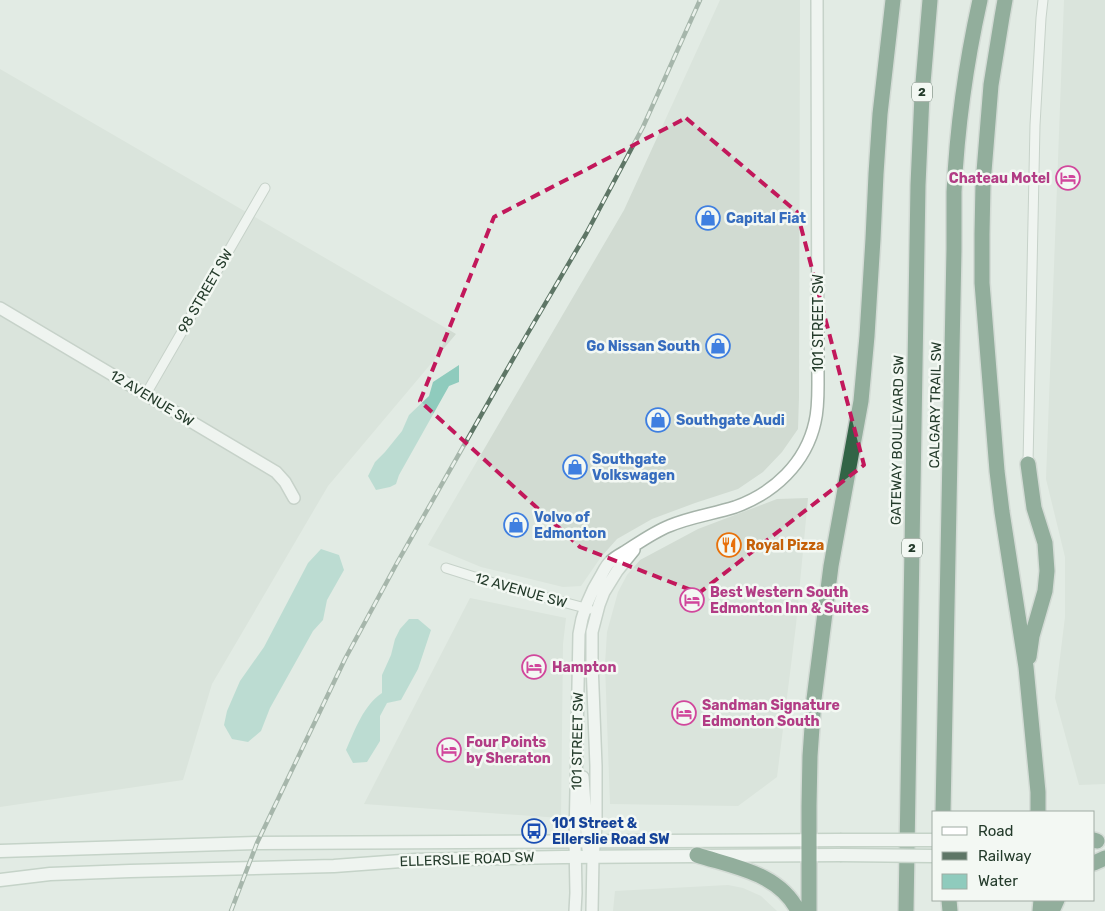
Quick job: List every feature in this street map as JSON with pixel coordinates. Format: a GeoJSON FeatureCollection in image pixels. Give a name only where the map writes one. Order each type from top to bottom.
{"type":"FeatureCollection","features":[{"type":"Feature","properties":{"kind":"highway"},"geometry":{"type":"LineString","coordinates":[[810,911],[810,756],[814,699],[831,566],[861,401],[867,336],[879,131],[893,0]]}},
{"type":"Feature","properties":{"kind":"highway","name":"GATEWAY BOULEVARD SW"},"geometry":{"type":"LineString","coordinates":[[906,911],[918,204],[920,130],[930,0]]}},
{"type":"Feature","properties":{"kind":"highway"},"geometry":{"type":"LineString","coordinates":[[927,32],[937,0]]}},
{"type":"Feature","properties":{"kind":"highway"},"geometry":{"type":"LineString","coordinates":[[958,140],[960,68],[971,0]]}},
{"type":"Feature","properties":{"kind":"highway","name":"CALGARY TRAIL SW"},"geometry":{"type":"LineString","coordinates":[[943,811],[954,193],[966,70],[980,0]]}},
{"type":"Feature","properties":{"kind":"highway"},"geometry":{"type":"LineString","coordinates":[[1005,0],[991,85],[984,174],[982,282],[997,471],[1027,681],[1039,800],[1045,811]]}},
{"type":"Feature","properties":{"kind":"highway"},"geometry":{"type":"LineString","coordinates":[[1027,681],[1032,636],[1045,591],[1047,571],[1045,543],[1034,508],[1028,464]]}},
{"type":"Feature","properties":{"kind":"highway"},"geometry":{"type":"LineString","coordinates":[[1038,792],[1038,811]]}},
{"type":"Feature","properties":{"kind":"highway"},"geometry":{"type":"LineString","coordinates":[[697,855],[761,876],[775,884],[785,893],[798,911]]}},
{"type":"Feature","properties":{"kind":"main road","name":"ELLERSLIE ROAD SW"},"geometry":{"type":"LineString","coordinates":[[0,880],[50,874],[334,866],[415,860],[697,855],[809,848],[840,840],[932,840]]}},
{"type":"Feature","properties":{"kind":"main road","name":"ELLERSLIE ROAD SW"},"geometry":{"type":"LineString","coordinates":[[0,852],[257,844],[586,842],[809,848],[840,855],[932,856]]}},
{"type":"Feature","properties":{"kind":"street","name":"101 STREET SW"},"geometry":{"type":"LineString","coordinates":[[586,842],[584,789],[577,744],[579,634],[584,608],[598,581],[611,561],[648,537],[670,526],[737,506],[758,497],[791,471],[811,436],[816,413],[818,384],[818,0]]}},
{"type":"Feature","properties":{"kind":"street"},"geometry":{"type":"LineString","coordinates":[[1028,464],[1035,125],[1040,27],[1044,0]]}},
{"type":"Feature","properties":{"kind":"street","name":"98 STREET SW"},"geometry":{"type":"LineString","coordinates":[[146,394],[265,188]]}},
{"type":"Feature","properties":{"kind":"street","name":"12 AVENUE SW"},"geometry":{"type":"LineString","coordinates":[[0,308],[276,472],[286,482],[294,498]]}},
{"type":"Feature","properties":{"kind":"street","name":"101 STREET SW"},"geometry":{"type":"LineString","coordinates":[[586,842],[596,766],[592,640],[594,624],[601,600],[610,581],[639,542]]}},
{"type":"Feature","properties":{"kind":"street","name":"12 AVENUE SW"},"geometry":{"type":"LineString","coordinates":[[446,568],[506,587],[597,611]]}},
{"type":"Feature","properties":{"kind":"street"},"geometry":{"type":"LineString","coordinates":[[575,911],[576,856],[586,842]]}},
{"type":"Feature","properties":{"kind":"street"},"geometry":{"type":"LineString","coordinates":[[586,842],[593,856],[592,911]]}},
{"type":"Feature","properties":{"kind":"highlighted area"},"geometry":{"type":"Polygon","coordinates":[[[686,118],[797,212],[864,465],[699,593],[580,547],[420,401],[494,217],[686,118]]]}},
{"type":"Feature","properties":{"kind":"shaded area"},"geometry":{"type":"Polygon","coordinates":[[[720,0],[800,0],[798,429],[782,452],[763,472],[738,489],[652,519],[617,539],[601,557],[581,586],[563,587],[481,567],[428,545],[624,210],[720,0]]]}},
{"type":"Feature","properties":{"kind":"shaded area"},"geometry":{"type":"Polygon","coordinates":[[[1064,0],[1105,0],[1105,784],[1079,785],[1055,698],[1065,617],[1065,557],[1046,479],[1064,0]]]}},
{"type":"Feature","properties":{"kind":"shaded area"},"geometry":{"type":"Polygon","coordinates":[[[0,69],[456,334],[328,486],[212,684],[183,780],[0,807],[0,69]]]}},
{"type":"Feature","properties":{"kind":"shaded area"},"geometry":{"type":"Polygon","coordinates":[[[808,498],[796,625],[777,777],[738,806],[610,804],[605,665],[607,632],[618,592],[627,575],[640,560],[698,529],[777,499],[808,498]]]}},
{"type":"Feature","properties":{"kind":"shaded area"},"geometry":{"type":"Polygon","coordinates":[[[470,598],[566,618],[563,644],[561,818],[364,804],[470,598]]]}},
{"type":"Feature","properties":{"kind":"shaded area"},"geometry":{"type":"Polygon","coordinates":[[[728,885],[743,888],[761,896],[777,911],[613,911],[615,891],[728,885]]]}},
{"type":"Feature","properties":{"kind":"water"},"geometry":{"type":"Polygon","coordinates":[[[459,365],[459,382],[449,386],[399,475],[396,484],[376,490],[368,476],[375,462],[402,431],[409,415],[429,396],[433,382],[459,365]]]}},
{"type":"Feature","properties":{"kind":"water"},"geometry":{"type":"Polygon","coordinates":[[[321,549],[339,555],[344,570],[327,600],[323,620],[313,631],[270,708],[261,731],[248,742],[232,739],[224,725],[227,711],[240,681],[264,647],[308,563],[321,549]]]}},
{"type":"Feature","properties":{"kind":"water"},"geometry":{"type":"Polygon","coordinates":[[[409,619],[418,619],[431,630],[418,669],[401,700],[387,703],[380,716],[380,741],[367,762],[353,763],[346,750],[365,711],[375,698],[382,693],[382,675],[391,655],[395,639],[400,629],[409,619]]]}},
{"type":"Feature","properties":{"kind":"railway"},"geometry":{"type":"LineString","coordinates":[[231,911],[257,843],[345,659],[397,563],[586,234],[643,127],[700,0]]}},
{"type":"Feature","properties":{"kind":"place","name":"Chateau Motel"},"geometry":{"type":"Point","coordinates":[1068,178]}},
{"type":"Feature","properties":{"kind":"place","name":"Capital Fiat"},"geometry":{"type":"Point","coordinates":[708,218]}},
{"type":"Feature","properties":{"kind":"place","name":"Go Nissan South"},"geometry":{"type":"Point","coordinates":[718,346]}},
{"type":"Feature","properties":{"kind":"place","name":"Southgate Audi"},"geometry":{"type":"Point","coordinates":[658,420]}},
{"type":"Feature","properties":{"kind":"place","name":"Southgate Volkswagen"},"geometry":{"type":"Point","coordinates":[575,467]}},
{"type":"Feature","properties":{"kind":"place","name":"Volvo of Edmonton"},"geometry":{"type":"Point","coordinates":[516,525]}},
{"type":"Feature","properties":{"kind":"place","name":"Royal Pizza"},"geometry":{"type":"Point","coordinates":[729,545]}},
{"type":"Feature","properties":{"kind":"place","name":"Best Western South Edmonton Inn & Suites"},"geometry":{"type":"Point","coordinates":[692,600]}},
{"type":"Feature","properties":{"kind":"place","name":"Hampton"},"geometry":{"type":"Point","coordinates":[534,667]}},
{"type":"Feature","properties":{"kind":"place","name":"Sandman Signature Edmonton South"},"geometry":{"type":"Point","coordinates":[684,713]}},
{"type":"Feature","properties":{"kind":"place","name":"Four Points by Sheraton"},"geometry":{"type":"Point","coordinates":[449,750]}},
{"type":"Feature","properties":{"kind":"place","name":"101 Street & Ellerslie Road SW"},"geometry":{"type":"Point","coordinates":[534,831]}}]}
